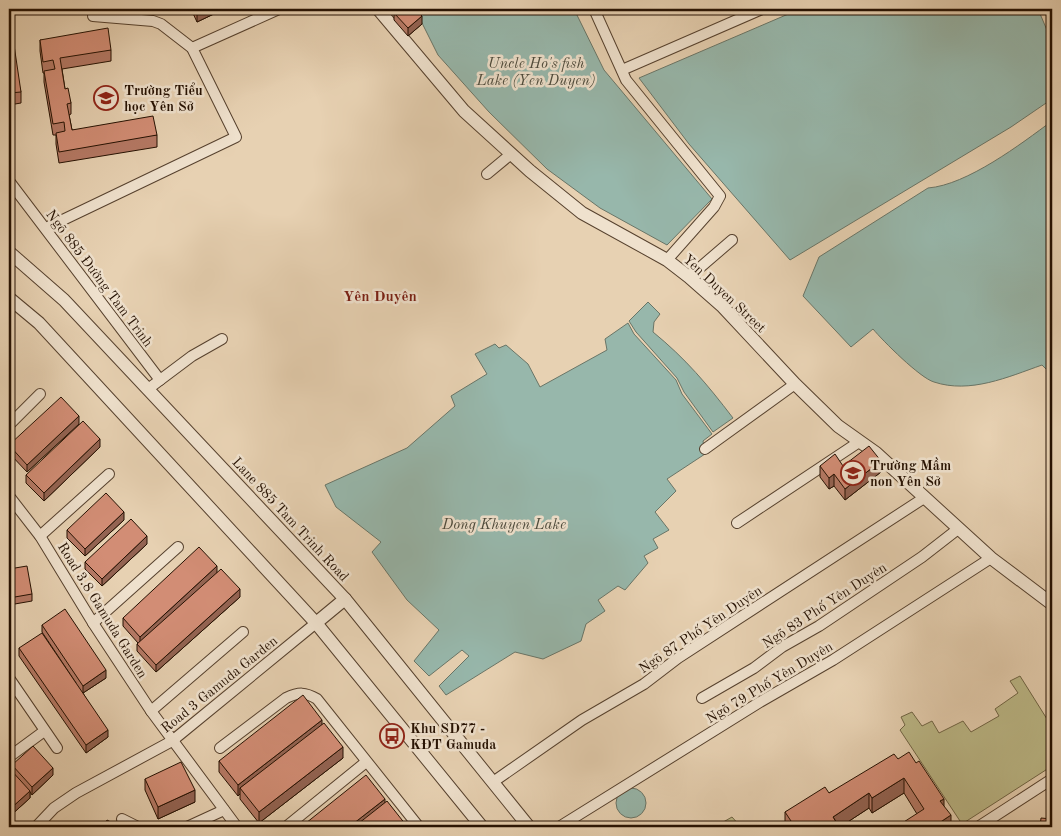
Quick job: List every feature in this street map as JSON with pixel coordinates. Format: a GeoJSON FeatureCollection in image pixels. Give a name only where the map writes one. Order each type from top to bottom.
{"type":"FeatureCollection","features":[{"type":"Feature","properties":{"kind":"street"},"geometry":{"type":"LineString","coordinates":[[192,48],[279,9]]}},
{"type":"Feature","properties":{"kind":"street","name":"Yen Duyen Street"},"geometry":{"type":"LineString","coordinates":[[378,9],[464,111],[511,154],[582,213],[667,260],[689,278],[733,318],[838,426],[876,454],[991,558],[1052,604]]}},
{"type":"Feature","properties":{"kind":"street"},"geometry":{"type":"LineString","coordinates":[[594,9],[626,80],[720,196],[714,208],[667,260]]}},
{"type":"Feature","properties":{"kind":"street"},"geometry":{"type":"LineString","coordinates":[[622,70],[762,9]]}},
{"type":"Feature","properties":{"kind":"street"},"geometry":{"type":"LineString","coordinates":[[46,228],[236,137],[192,48],[161,24],[152,21],[93,16]]}},
{"type":"Feature","properties":{"kind":"street"},"geometry":{"type":"LineString","coordinates":[[487,174],[511,154]]}},
{"type":"Feature","properties":{"kind":"street","name":"Ngõ 885 Đường Tam Trinh"},"geometry":{"type":"LineString","coordinates":[[9,181],[160,380]]}},
{"type":"Feature","properties":{"kind":"street"},"geometry":{"type":"LineString","coordinates":[[689,278],[732,240]]}},
{"type":"Feature","properties":{"kind":"street","name":"Lane 885 Tam Trinh Road"},"geometry":{"type":"LineString","coordinates":[[9,252],[64,300],[345,599],[529,827]]}},
{"type":"Feature","properties":{"kind":"street"},"geometry":{"type":"LineString","coordinates":[[9,298],[39,323],[316,623],[482,827]]}},
{"type":"Feature","properties":{"kind":"street"},"geometry":{"type":"LineString","coordinates":[[148,389],[192,356],[222,339]]}},
{"type":"Feature","properties":{"kind":"street"},"geometry":{"type":"LineString","coordinates":[[705,449],[796,384]]}},
{"type":"Feature","properties":{"kind":"street"},"geometry":{"type":"LineString","coordinates":[[9,425],[40,394]]}},
{"type":"Feature","properties":{"kind":"street"},"geometry":{"type":"LineString","coordinates":[[737,523],[859,442]]}},
{"type":"Feature","properties":{"kind":"street"},"geometry":{"type":"LineString","coordinates":[[40,536],[109,474]]}},
{"type":"Feature","properties":{"kind":"street","name":"Road 3.8 Gamuda Garden"},"geometry":{"type":"LineString","coordinates":[[9,496],[40,536],[93,623],[151,711],[237,827]]}},
{"type":"Feature","properties":{"kind":"street","name":"Ngõ 87 Phố Yên Duyên"},"geometry":{"type":"LineString","coordinates":[[493,782],[582,720],[644,684],[678,658],[924,498]]}},
{"type":"Feature","properties":{"kind":"street","name":"Ngõ 83 Phố Yên Duyên"},"geometry":{"type":"LineString","coordinates":[[702,698],[754,668],[782,647],[827,620],[922,557],[958,529]]}},
{"type":"Feature","properties":{"kind":"street"},"geometry":{"type":"LineString","coordinates":[[93,623],[178,547]]}},
{"type":"Feature","properties":{"kind":"street","name":"Ngõ 79 Phố Yên Duyên"},"geometry":{"type":"LineString","coordinates":[[558,827],[760,702],[833,660],[991,558]]}},
{"type":"Feature","properties":{"kind":"street"},"geometry":{"type":"LineString","coordinates":[[316,623],[345,599]]}},
{"type":"Feature","properties":{"kind":"street","name":"Road 3 Gamuda Garden"},"geometry":{"type":"LineString","coordinates":[[36,827],[54,808],[76,793],[172,741],[316,623]]}},
{"type":"Feature","properties":{"kind":"street"},"geometry":{"type":"LineString","coordinates":[[151,711],[243,632]]}},
{"type":"Feature","properties":{"kind":"street"},"geometry":{"type":"LineString","coordinates":[[9,678],[44,732],[57,748]]}},
{"type":"Feature","properties":{"kind":"street"},"geometry":{"type":"LineString","coordinates":[[220,748],[286,698],[298,692],[317,699],[419,827]]}},
{"type":"Feature","properties":{"kind":"street"},"geometry":{"type":"LineString","coordinates":[[9,758],[44,732]]}},
{"type":"Feature","properties":{"kind":"street"},"geometry":{"type":"LineString","coordinates":[[286,827],[366,762]]}},
{"type":"Feature","properties":{"kind":"street"},"geometry":{"type":"LineString","coordinates":[[978,827],[1052,779]]}},
{"type":"Feature","properties":{"kind":"street"},"geometry":{"type":"LineString","coordinates":[[188,827],[224,810]]}},
{"type":"Feature","properties":{"kind":"street"},"geometry":{"type":"LineString","coordinates":[[122,819],[138,827]]}},
{"type":"Feature","properties":{"kind":"shaded area"},"geometry":{"type":"Polygon","coordinates":[[[1020,676],[1052,727],[1052,766],[962,824],[900,730],[905,725],[901,717],[912,712],[922,726],[932,721],[939,733],[963,721],[971,732],[999,716],[995,709],[1018,693],[1010,681],[1020,676]]]}},
{"type":"Feature","properties":{"kind":"shaded area"},"geometry":{"type":"Polygon","coordinates":[[[732,817],[741,827],[720,827],[718,825],[732,817]]]}},
{"type":"Feature","properties":{"kind":"water","name":"Uncle Ho's fish Lake (Yen Duyen)"},"geometry":{"type":"Polygon","coordinates":[[[415,9],[574,9],[604,70],[712,199],[667,245],[600,208],[547,169],[489,112],[438,55],[415,9]]]}},
{"type":"Feature","properties":{"kind":"water"},"geometry":{"type":"Polygon","coordinates":[[[800,9],[1038,9],[1052,42],[1052,99],[1011,127],[790,260],[689,144],[639,78],[800,9]]]}},
{"type":"Feature","properties":{"kind":"water"},"geometry":{"type":"Polygon","coordinates":[[[1052,121],[1052,375],[1042,365],[1002,379],[975,385],[961,386],[934,382],[911,367],[873,329],[851,347],[803,296],[819,257],[928,188],[959,180],[976,172],[1025,141],[1052,121]]]}},
{"type":"Feature","properties":{"kind":"water"},"geometry":{"type":"Polygon","coordinates":[[[648,302],[660,314],[654,322],[653,332],[696,372],[733,418],[713,432],[684,392],[677,378],[636,332],[629,321],[648,302]]]}},
{"type":"Feature","properties":{"kind":"water","name":"Dong Khuyen Lake"},"geometry":{"type":"Polygon","coordinates":[[[628,323],[634,334],[676,380],[682,394],[712,434],[703,441],[705,454],[667,479],[676,491],[655,512],[669,530],[653,539],[658,548],[644,556],[648,563],[625,590],[618,586],[598,600],[605,611],[586,624],[581,641],[543,659],[515,652],[446,695],[439,686],[469,656],[462,650],[429,676],[414,661],[439,630],[407,600],[372,552],[381,542],[336,507],[325,485],[407,448],[455,406],[451,396],[487,374],[475,354],[495,344],[499,348],[506,345],[528,364],[540,387],[607,350],[605,339],[628,323]]]}},
{"type":"Feature","properties":{"kind":"water"},"geometry":{"type":"Polygon","coordinates":[[[631,788],[642,792],[646,803],[642,814],[631,818],[620,814],[616,803],[620,792],[631,788]]]}},
{"type":"Feature","properties":{"kind":"building"},"geometry":{"type":"Polygon","coordinates":[[[399,9],[415,9],[422,16],[408,28],[394,13],[399,9]]]}},
{"type":"Feature","properties":{"kind":"building"},"geometry":{"type":"Polygon","coordinates":[[[108,28],[111,50],[60,58],[65,89],[68,88],[71,103],[67,104],[72,130],[153,116],[157,135],[59,152],[56,133],[65,131],[64,122],[53,124],[44,71],[55,69],[53,60],[43,62],[40,40],[108,28]]]}},
{"type":"Feature","properties":{"kind":"building"},"geometry":{"type":"Polygon","coordinates":[[[14,45],[21,92],[9,93],[9,46],[14,45]]]}},
{"type":"Feature","properties":{"kind":"building"},"geometry":{"type":"Polygon","coordinates":[[[61,397],[79,416],[27,465],[9,445],[61,397]]]}},
{"type":"Feature","properties":{"kind":"building"},"geometry":{"type":"Polygon","coordinates":[[[83,421],[100,439],[44,493],[26,475],[83,421]]]}},
{"type":"Feature","properties":{"kind":"building"},"geometry":{"type":"Polygon","coordinates":[[[869,446],[881,461],[845,489],[834,474],[829,478],[820,466],[835,454],[843,466],[869,446]]]}},
{"type":"Feature","properties":{"kind":"building"},"geometry":{"type":"Polygon","coordinates":[[[106,493],[124,512],[85,549],[67,530],[106,493]]]}},
{"type":"Feature","properties":{"kind":"building"},"geometry":{"type":"Polygon","coordinates":[[[131,519],[147,536],[102,579],[85,562],[131,519]]]}},
{"type":"Feature","properties":{"kind":"building"},"geometry":{"type":"Polygon","coordinates":[[[199,547],[217,566],[140,637],[123,618],[199,547]]]}},
{"type":"Feature","properties":{"kind":"building"},"geometry":{"type":"Polygon","coordinates":[[[27,566],[32,594],[9,598],[9,569],[27,566]]]}},
{"type":"Feature","properties":{"kind":"building"},"geometry":{"type":"Polygon","coordinates":[[[221,569],[240,589],[156,665],[137,644],[221,569]]]}},
{"type":"Feature","properties":{"kind":"building"},"geometry":{"type":"Polygon","coordinates":[[[65,609],[106,670],[83,686],[42,625],[65,609]]]}},
{"type":"Feature","properties":{"kind":"building"},"geometry":{"type":"Polygon","coordinates":[[[42,633],[108,730],[86,745],[19,648],[42,633]]]}},
{"type":"Feature","properties":{"kind":"building"},"geometry":{"type":"Polygon","coordinates":[[[303,695],[322,720],[238,785],[219,761],[303,695]]]}},
{"type":"Feature","properties":{"kind":"building"},"geometry":{"type":"Polygon","coordinates":[[[324,723],[343,747],[259,812],[240,788],[324,723]]]}},
{"type":"Feature","properties":{"kind":"building"},"geometry":{"type":"Polygon","coordinates":[[[33,746],[53,768],[32,787],[12,765],[33,746]]]}},
{"type":"Feature","properties":{"kind":"building"},"geometry":{"type":"Polygon","coordinates":[[[909,752],[916,763],[919,761],[944,799],[940,801],[951,815],[933,827],[896,827],[924,809],[904,778],[872,798],[869,793],[833,817],[839,827],[795,827],[785,812],[825,787],[829,793],[894,754],[898,759],[909,752]]]}},
{"type":"Feature","properties":{"kind":"building"},"geometry":{"type":"Polygon","coordinates":[[[181,762],[195,790],[158,807],[145,779],[181,762]]]}},
{"type":"Feature","properties":{"kind":"building"},"geometry":{"type":"Polygon","coordinates":[[[9,770],[30,791],[9,810],[9,770]]]}},
{"type":"Feature","properties":{"kind":"building"},"geometry":{"type":"Polygon","coordinates":[[[366,775],[385,799],[349,827],[301,827],[366,775]]]}},
{"type":"Feature","properties":{"kind":"building"},"geometry":{"type":"Polygon","coordinates":[[[387,801],[406,825],[403,827],[354,827],[387,801]]]}},
{"type":"Feature","properties":{"kind":"building"},"geometry":{"type":"Polygon","coordinates":[[[1041,818],[1052,819],[1052,827],[1040,827],[1041,818]]]}},
{"type":"Feature","properties":{"kind":"building"},"geometry":{"type":"Polygon","coordinates":[[[107,820],[120,827],[103,827],[107,820]]]}},
{"type":"Feature","properties":{"kind":"place","name":"Trường Tiểu học Yên Sở"},"geometry":{"type":"Point","coordinates":[106,98]}},
{"type":"Feature","properties":{"kind":"place","name":"Trường Mầm non Yên Sở"},"geometry":{"type":"Point","coordinates":[853,473]}},
{"type":"Feature","properties":{"kind":"place","name":"Khu SD77 - KĐT Gamuda"},"geometry":{"type":"Point","coordinates":[392,736]}},
{"type":"Feature","properties":{"kind":"district","name":"Yên Duyên"},"geometry":{"type":"Point","coordinates":[380,296]}}]}
